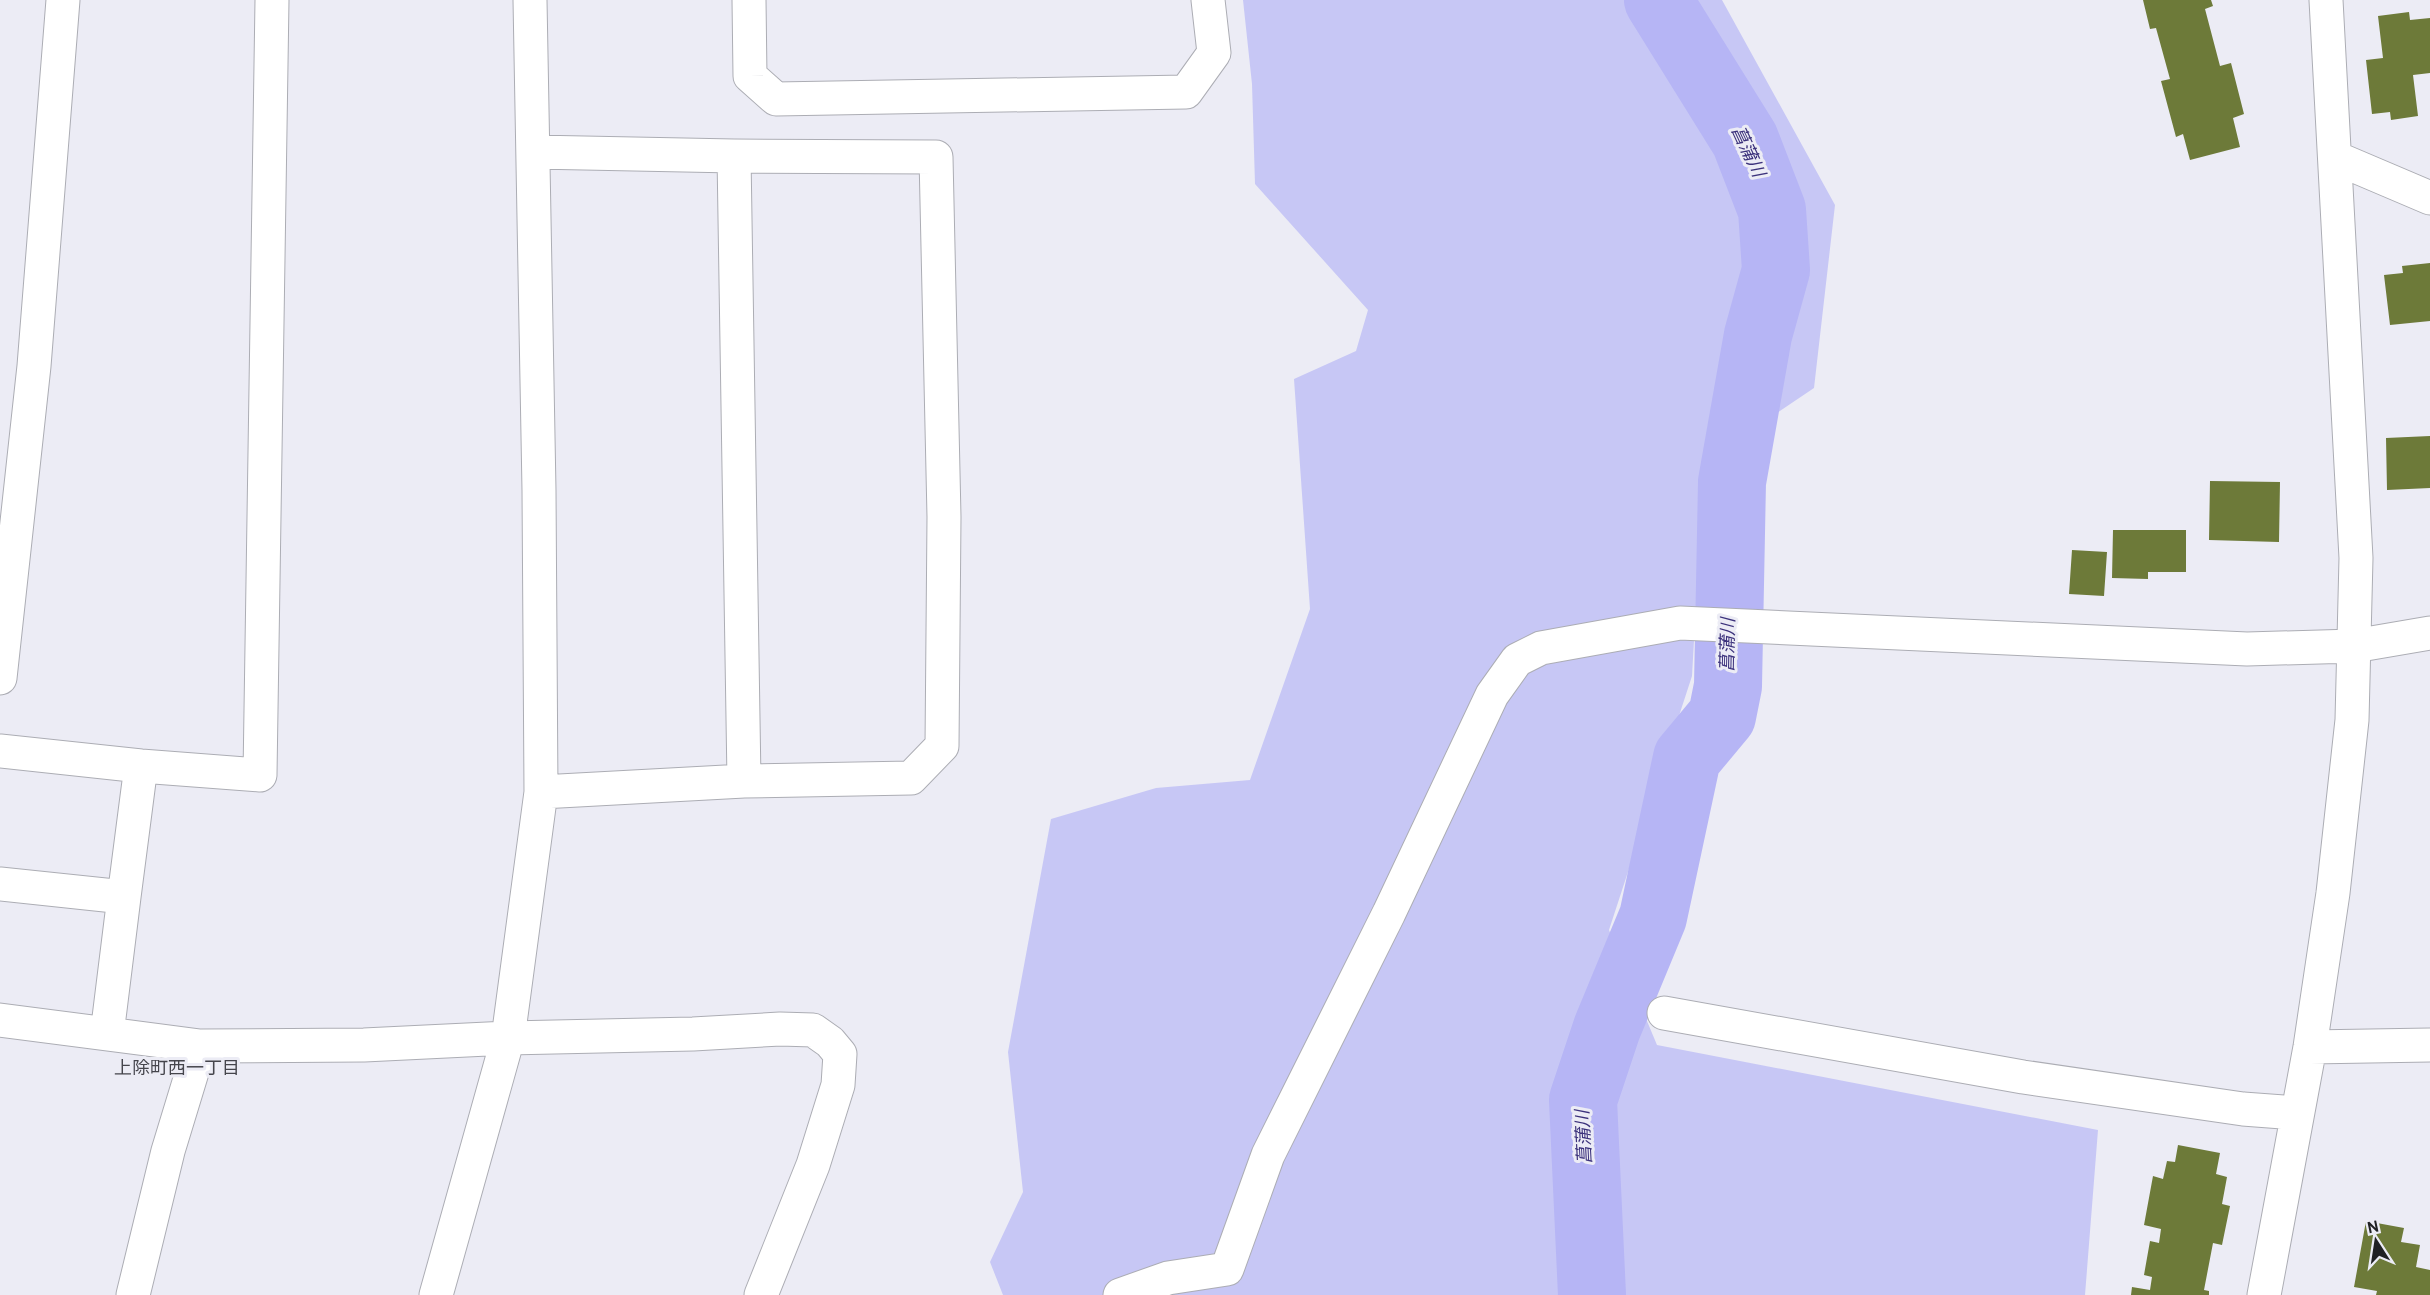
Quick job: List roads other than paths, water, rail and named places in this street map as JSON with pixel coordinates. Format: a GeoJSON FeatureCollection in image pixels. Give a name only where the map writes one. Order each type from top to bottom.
{"type":"FeatureCollection","features":[{"type":"Feature","properties":{"kind":"street"},"geometry":{"type":"LineString","coordinates":[[0,678],[34,366],[63,0]]}},
{"type":"Feature","properties":{"kind":"street"},"geometry":{"type":"LineString","coordinates":[[0,751],[141,766],[260,775],[272,0]]}},
{"type":"Feature","properties":{"kind":"street"},"geometry":{"type":"LineString","coordinates":[[436,1295],[508,1038],[541,792],[534,152],[530,0]]}},
{"type":"Feature","properties":{"kind":"street"},"geometry":{"type":"LineString","coordinates":[[749,0],[750,76],[776,99],[1186,92],[1214,53],[1208,0]]}},
{"type":"Feature","properties":{"kind":"street"},"geometry":{"type":"LineString","coordinates":[[2264,1295],[2310,1047],[2333,892],[2350,743],[2356,558],[2326,0]]}},
{"type":"Feature","properties":{"kind":"street"},"geometry":{"type":"LineString","coordinates":[[534,152],[936,157],[944,517],[942,746],[911,778],[744,781],[541,792]]}},
{"type":"Feature","properties":{"kind":"street"},"geometry":{"type":"LineString","coordinates":[[734,156],[744,781]]}},
{"type":"Feature","properties":{"kind":"street"},"geometry":{"type":"LineString","coordinates":[[2336,158],[2430,198]]}},
{"type":"Feature","properties":{"kind":"street"},"geometry":{"type":"LineString","coordinates":[[1120,1295],[1168,1278],[1227,1269],[1268,1155],[1389,913],[1492,694],[1517,660],[1541,648],[1680,623],[2247,650],[2354,646],[2430,633]]}},
{"type":"Feature","properties":{"kind":"street"},"geometry":{"type":"LineString","coordinates":[[107,1034],[141,766]]}},
{"type":"Feature","properties":{"kind":"street"},"geometry":{"type":"LineString","coordinates":[[0,884],[124,897]]}},
{"type":"Feature","properties":{"kind":"street"},"geometry":{"type":"LineString","coordinates":[[1664,1013],[2023,1077],[2243,1110],[2297,1113]]}},
{"type":"Feature","properties":{"kind":"street"},"geometry":{"type":"LineString","coordinates":[[0,1020],[200,1046],[364,1045],[508,1038],[693,1034],[780,1029],[813,1030],[830,1042],[840,1054],[838,1085],[813,1165],[761,1295]]}},
{"type":"Feature","properties":{"kind":"street"},"geometry":{"type":"LineString","coordinates":[[2310,1047],[2430,1045]]}},
{"type":"Feature","properties":{"kind":"street"},"geometry":{"type":"LineString","coordinates":[[133,1295],[168,1151],[200,1046]]}},
{"type":"Feature","properties":{"kind":"waterway","name":"菖蒲川"},"geometry":{"type":"LineString","coordinates":[[1592,1295],[1583,1100],[1607,1028],[1653,917],[1687,758],[1722,716],[1728,686],[1732,482],[1758,335],[1776,270],[1772,210],[1745,140],[1658,0]]}},
{"type":"Feature","properties":{"kind":"district","name":"上除町西一丁目"},"geometry":{"type":"Point","coordinates":[177,1069]}}]}
